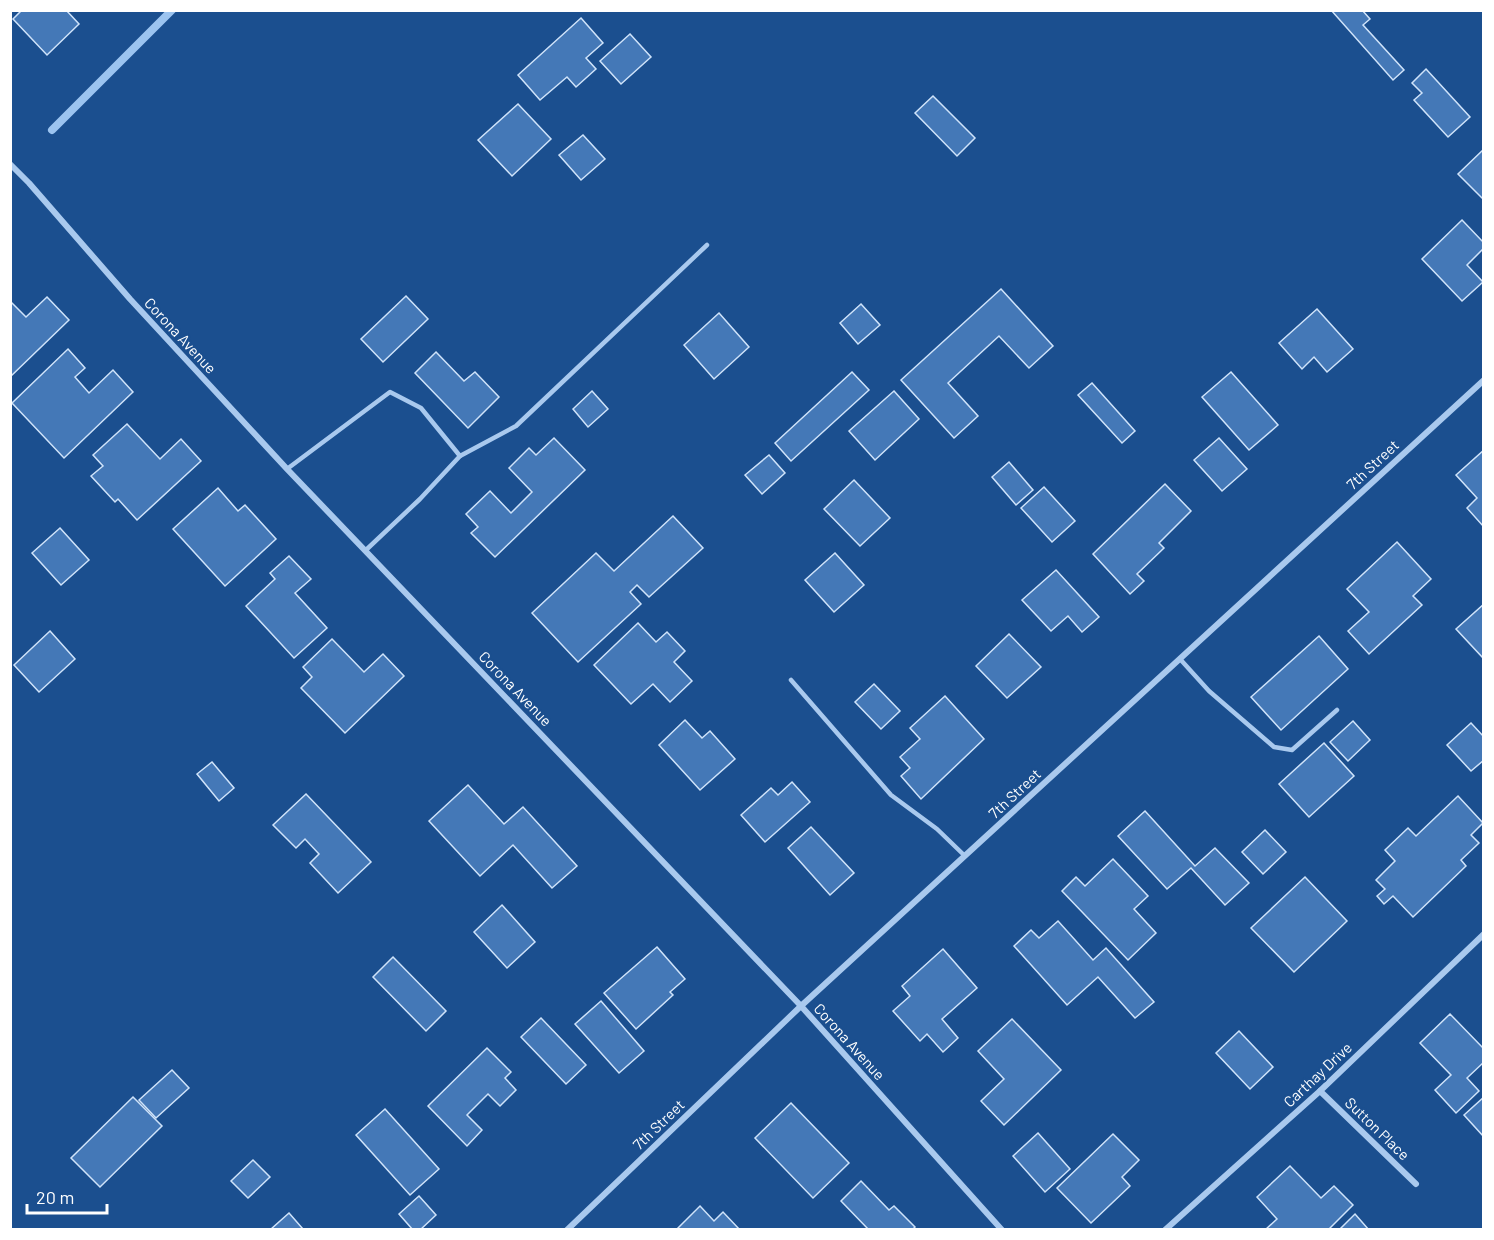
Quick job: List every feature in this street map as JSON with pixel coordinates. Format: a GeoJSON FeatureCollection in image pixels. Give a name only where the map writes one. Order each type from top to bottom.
{"type":"FeatureCollection","features":[{"type":"Feature","properties":{"kind":"street","name":"Corona Avenue"},"geometry":{"type":"LineString","coordinates":[[10,164],[130,299],[287,469],[801,1006],[1002,1230]]}},
{"type":"Feature","properties":{"kind":"street","name":"7th Street"},"geometry":{"type":"LineString","coordinates":[[567,1230],[801,1006],[1484,380]]}},
{"type":"Feature","properties":{"kind":"street","name":"Carthay Drive"},"geometry":{"type":"LineString","coordinates":[[1165,1230],[1320,1091],[1484,934]]}},
{"type":"Feature","properties":{"kind":"street","name":"Sutton Place"},"geometry":{"type":"LineString","coordinates":[[1320,1091],[1416,1184]]}},
{"type":"Feature","properties":{"kind":"lane"},"geometry":{"type":"LineString","coordinates":[[366,550],[420,499],[460,456],[516,426],[707,245]]}},
{"type":"Feature","properties":{"kind":"lane"},"geometry":{"type":"LineString","coordinates":[[287,469],[390,392],[421,408],[460,456]]}},
{"type":"Feature","properties":{"kind":"lane"},"geometry":{"type":"LineString","coordinates":[[1180,659],[1209,691],[1274,747],[1293,750],[1337,710]]}},
{"type":"Feature","properties":{"kind":"lane"},"geometry":{"type":"LineString","coordinates":[[791,680],[891,795],[937,829],[965,856]]}},
{"type":"Feature","properties":{"kind":"building"},"geometry":{"type":"Polygon","coordinates":[[[22,10],[66,10],[79,24],[47,55],[13,19],[22,10]]]}},
{"type":"Feature","properties":{"kind":"building"},"geometry":{"type":"Polygon","coordinates":[[[1331,10],[1362,10],[1370,19],[1363,25],[1404,70],[1393,80],[1331,10]]]}},
{"type":"Feature","properties":{"kind":"building"},"geometry":{"type":"Polygon","coordinates":[[[581,18],[603,43],[586,58],[596,69],[576,87],[567,77],[540,100],[518,75],[581,18]]]}},
{"type":"Feature","properties":{"kind":"building"},"geometry":{"type":"Polygon","coordinates":[[[630,34],[651,57],[621,84],[600,61],[630,34]]]}},
{"type":"Feature","properties":{"kind":"building"},"geometry":{"type":"Polygon","coordinates":[[[1426,69],[1470,117],[1448,137],[1414,100],[1422,93],[1412,83],[1426,69]]]}},
{"type":"Feature","properties":{"kind":"building"},"geometry":{"type":"Polygon","coordinates":[[[933,96],[975,138],[957,156],[915,113],[933,96]]]}},
{"type":"Feature","properties":{"kind":"building"},"geometry":{"type":"Polygon","coordinates":[[[518,104],[551,139],[512,176],[478,140],[518,104]]]}},
{"type":"Feature","properties":{"kind":"building"},"geometry":{"type":"Polygon","coordinates":[[[583,135],[605,159],[581,180],[559,155],[583,135]]]}},
{"type":"Feature","properties":{"kind":"building"},"geometry":{"type":"Polygon","coordinates":[[[1484,149],[1484,200],[1458,174],[1484,149]]]}},
{"type":"Feature","properties":{"kind":"building"},"geometry":{"type":"Polygon","coordinates":[[[1462,220],[1484,243],[1484,248],[1467,265],[1483,282],[1462,301],[1422,259],[1462,220]]]}},
{"type":"Feature","properties":{"kind":"building"},"geometry":{"type":"Polygon","coordinates":[[[1001,289],[1053,346],[1029,368],[999,336],[948,383],[978,416],[954,438],[901,380],[1001,289]]]}},
{"type":"Feature","properties":{"kind":"building"},"geometry":{"type":"Polygon","coordinates":[[[406,296],[428,319],[383,362],[361,339],[406,296]]]}},
{"type":"Feature","properties":{"kind":"building"},"geometry":{"type":"Polygon","coordinates":[[[47,297],[69,320],[10,377],[10,301],[26,317],[47,297]]]}},
{"type":"Feature","properties":{"kind":"building"},"geometry":{"type":"Polygon","coordinates":[[[861,304],[880,325],[858,344],[840,323],[861,304]]]}},
{"type":"Feature","properties":{"kind":"building"},"geometry":{"type":"Polygon","coordinates":[[[1317,309],[1353,349],[1327,372],[1314,357],[1302,369],[1279,343],[1317,309]]]}},
{"type":"Feature","properties":{"kind":"building"},"geometry":{"type":"Polygon","coordinates":[[[719,313],[749,347],[714,379],[684,345],[719,313]]]}},
{"type":"Feature","properties":{"kind":"building"},"geometry":{"type":"Polygon","coordinates":[[[68,349],[85,368],[75,377],[89,393],[113,370],[133,392],[64,458],[12,403],[68,349]]]}},
{"type":"Feature","properties":{"kind":"building"},"geometry":{"type":"Polygon","coordinates":[[[436,352],[464,381],[475,372],[499,397],[468,428],[415,373],[436,352]]]}},
{"type":"Feature","properties":{"kind":"building"},"geometry":{"type":"Polygon","coordinates":[[[852,372],[869,390],[791,461],[775,443],[852,372]]]}},
{"type":"Feature","properties":{"kind":"building"},"geometry":{"type":"Polygon","coordinates":[[[1231,372],[1278,425],[1249,450],[1202,397],[1231,372]]]}},
{"type":"Feature","properties":{"kind":"building"},"geometry":{"type":"Polygon","coordinates":[[[1092,383],[1135,431],[1122,443],[1078,395],[1092,383]]]}},
{"type":"Feature","properties":{"kind":"building"},"geometry":{"type":"Polygon","coordinates":[[[592,391],[608,409],[588,427],[573,409],[592,391]]]}},
{"type":"Feature","properties":{"kind":"building"},"geometry":{"type":"Polygon","coordinates":[[[894,391],[919,419],[875,460],[849,431],[894,391]]]}},
{"type":"Feature","properties":{"kind":"building"},"geometry":{"type":"Polygon","coordinates":[[[127,424],[160,459],[181,439],[201,461],[137,520],[118,499],[115,502],[91,476],[103,466],[93,455],[127,424]]]}},
{"type":"Feature","properties":{"kind":"building"},"geometry":{"type":"Polygon","coordinates":[[[554,438],[585,470],[495,557],[471,533],[478,527],[466,514],[490,491],[511,513],[532,492],[509,468],[529,448],[536,455],[554,438]]]}},
{"type":"Feature","properties":{"kind":"building"},"geometry":{"type":"Polygon","coordinates":[[[1219,438],[1247,469],[1222,491],[1194,460],[1219,438]]]}},
{"type":"Feature","properties":{"kind":"building"},"geometry":{"type":"Polygon","coordinates":[[[1484,450],[1483,526],[1467,508],[1477,498],[1456,475],[1484,450]]]}},
{"type":"Feature","properties":{"kind":"building"},"geometry":{"type":"Polygon","coordinates":[[[769,455],[785,473],[762,494],[745,475],[769,455]]]}},
{"type":"Feature","properties":{"kind":"building"},"geometry":{"type":"Polygon","coordinates":[[[1009,462],[1033,490],[1016,505],[992,477],[1009,462]]]}},
{"type":"Feature","properties":{"kind":"building"},"geometry":{"type":"Polygon","coordinates":[[[854,480],[890,518],[860,546],[824,509],[854,480]]]}},
{"type":"Feature","properties":{"kind":"building"},"geometry":{"type":"Polygon","coordinates":[[[1165,484],[1191,511],[1159,543],[1164,548],[1137,574],[1144,581],[1130,594],[1093,554],[1165,484]]]}},
{"type":"Feature","properties":{"kind":"building"},"geometry":{"type":"Polygon","coordinates":[[[1044,487],[1075,521],[1052,542],[1021,508],[1044,487]]]}},
{"type":"Feature","properties":{"kind":"building"},"geometry":{"type":"Polygon","coordinates":[[[218,488],[238,511],[245,505],[276,539],[225,586],[173,529],[218,488]]]}},
{"type":"Feature","properties":{"kind":"building"},"geometry":{"type":"Polygon","coordinates":[[[673,516],[703,548],[649,597],[637,585],[630,592],[641,604],[578,662],[532,613],[596,553],[614,571],[673,516]]]}},
{"type":"Feature","properties":{"kind":"building"},"geometry":{"type":"Polygon","coordinates":[[[60,528],[89,560],[61,585],[32,553],[60,528]]]}},
{"type":"Feature","properties":{"kind":"building"},"geometry":{"type":"Polygon","coordinates":[[[1397,542],[1431,579],[1413,596],[1422,605],[1369,654],[1348,631],[1369,612],[1347,589],[1397,542]]]}},
{"type":"Feature","properties":{"kind":"building"},"geometry":{"type":"Polygon","coordinates":[[[835,553],[864,585],[834,612],[805,580],[835,553]]]}},
{"type":"Feature","properties":{"kind":"building"},"geometry":{"type":"Polygon","coordinates":[[[289,556],[311,579],[295,593],[327,628],[294,658],[246,606],[275,579],[270,573],[289,556]]]}},
{"type":"Feature","properties":{"kind":"building"},"geometry":{"type":"Polygon","coordinates":[[[1056,570],[1099,617],[1082,632],[1068,616],[1051,631],[1022,600],[1056,570]]]}},
{"type":"Feature","properties":{"kind":"building"},"geometry":{"type":"Polygon","coordinates":[[[1484,604],[1484,659],[1456,629],[1484,604]]]}},
{"type":"Feature","properties":{"kind":"building"},"geometry":{"type":"Polygon","coordinates":[[[638,623],[656,642],[667,632],[685,651],[674,662],[692,681],[670,702],[653,684],[631,704],[594,665],[638,623]]]}},
{"type":"Feature","properties":{"kind":"building"},"geometry":{"type":"Polygon","coordinates":[[[50,631],[75,659],[39,692],[14,665],[50,631]]]}},
{"type":"Feature","properties":{"kind":"building"},"geometry":{"type":"Polygon","coordinates":[[[1009,634],[1041,667],[1007,698],[976,666],[1009,634]]]}},
{"type":"Feature","properties":{"kind":"building"},"geometry":{"type":"Polygon","coordinates":[[[1319,636],[1348,669],[1281,730],[1251,697],[1319,636]]]}},
{"type":"Feature","properties":{"kind":"building"},"geometry":{"type":"Polygon","coordinates":[[[332,639],[364,672],[383,654],[404,676],[345,733],[301,688],[312,677],[303,667],[332,639]]]}},
{"type":"Feature","properties":{"kind":"building"},"geometry":{"type":"Polygon","coordinates":[[[874,684],[900,711],[881,729],[855,702],[874,684]]]}},
{"type":"Feature","properties":{"kind":"building"},"geometry":{"type":"Polygon","coordinates":[[[945,696],[984,739],[921,799],[901,776],[910,768],[900,757],[920,739],[910,728],[945,696]]]}},
{"type":"Feature","properties":{"kind":"building"},"geometry":{"type":"Polygon","coordinates":[[[685,720],[702,738],[710,731],[735,759],[700,790],[659,745],[685,720]]]}},
{"type":"Feature","properties":{"kind":"building"},"geometry":{"type":"Polygon","coordinates":[[[1353,721],[1370,740],[1348,761],[1330,742],[1353,721]]]}},
{"type":"Feature","properties":{"kind":"building"},"geometry":{"type":"Polygon","coordinates":[[[1471,723],[1484,737],[1484,760],[1471,771],[1447,745],[1471,723]]]}},
{"type":"Feature","properties":{"kind":"building"},"geometry":{"type":"Polygon","coordinates":[[[1324,743],[1354,776],[1309,817],[1279,784],[1324,743]]]}},
{"type":"Feature","properties":{"kind":"building"},"geometry":{"type":"Polygon","coordinates":[[[212,762],[234,788],[219,801],[197,774],[212,762]]]}},
{"type":"Feature","properties":{"kind":"building"},"geometry":{"type":"Polygon","coordinates":[[[792,782],[810,802],[765,842],[741,815],[771,788],[778,795],[792,782]]]}},
{"type":"Feature","properties":{"kind":"building"},"geometry":{"type":"Polygon","coordinates":[[[468,785],[504,824],[523,807],[577,866],[552,888],[513,845],[480,876],[429,821],[468,785]]]}},
{"type":"Feature","properties":{"kind":"building"},"geometry":{"type":"Polygon","coordinates":[[[306,794],[371,862],[338,893],[310,863],[319,854],[305,839],[296,848],[273,825],[306,794]]]}},
{"type":"Feature","properties":{"kind":"building"},"geometry":{"type":"Polygon","coordinates":[[[1458,796],[1483,823],[1471,835],[1479,843],[1461,860],[1466,866],[1413,917],[1393,896],[1384,904],[1377,896],[1385,889],[1376,880],[1395,861],[1385,850],[1408,828],[1416,836],[1458,796]]]}},
{"type":"Feature","properties":{"kind":"building"},"geometry":{"type":"Polygon","coordinates":[[[1145,811],[1195,866],[1215,848],[1249,883],[1225,905],[1191,868],[1167,889],[1118,836],[1145,811]]]}},
{"type":"Feature","properties":{"kind":"building"},"geometry":{"type":"Polygon","coordinates":[[[811,827],[854,873],[830,895],[788,848],[811,827]]]}},
{"type":"Feature","properties":{"kind":"building"},"geometry":{"type":"Polygon","coordinates":[[[1265,830],[1286,852],[1263,874],[1242,852],[1265,830]]]}},
{"type":"Feature","properties":{"kind":"building"},"geometry":{"type":"Polygon","coordinates":[[[1113,859],[1148,896],[1134,909],[1156,933],[1128,960],[1062,891],[1076,877],[1085,886],[1113,859]]]}},
{"type":"Feature","properties":{"kind":"building"},"geometry":{"type":"Polygon","coordinates":[[[1305,877],[1347,921],[1294,972],[1251,928],[1305,877]]]}},
{"type":"Feature","properties":{"kind":"building"},"geometry":{"type":"Polygon","coordinates":[[[502,905],[535,942],[507,968],[474,932],[502,905]]]}},
{"type":"Feature","properties":{"kind":"building"},"geometry":{"type":"Polygon","coordinates":[[[1058,921],[1093,960],[1106,948],[1154,1002],[1135,1018],[1098,977],[1067,1005],[1014,946],[1031,930],[1039,938],[1058,921]]]}},
{"type":"Feature","properties":{"kind":"building"},"geometry":{"type":"Polygon","coordinates":[[[657,947],[685,979],[670,992],[673,995],[636,1029],[604,993],[657,947]]]}},
{"type":"Feature","properties":{"kind":"building"},"geometry":{"type":"Polygon","coordinates":[[[943,949],[977,988],[942,1019],[958,1038],[943,1052],[927,1034],[920,1041],[893,1011],[910,996],[902,986],[943,949]]]}},
{"type":"Feature","properties":{"kind":"building"},"geometry":{"type":"Polygon","coordinates":[[[393,957],[446,1011],[426,1031],[373,977],[393,957]]]}},
{"type":"Feature","properties":{"kind":"building"},"geometry":{"type":"Polygon","coordinates":[[[601,1001],[644,1051],[619,1073],[575,1024],[601,1001]]]}},
{"type":"Feature","properties":{"kind":"building"},"geometry":{"type":"Polygon","coordinates":[[[1450,1014],[1484,1049],[1484,1062],[1467,1078],[1479,1091],[1456,1113],[1435,1090],[1451,1075],[1420,1043],[1450,1014]]]}},
{"type":"Feature","properties":{"kind":"building"},"geometry":{"type":"Polygon","coordinates":[[[541,1018],[586,1065],[566,1084],[521,1037],[541,1018]]]}},
{"type":"Feature","properties":{"kind":"building"},"geometry":{"type":"Polygon","coordinates":[[[1012,1019],[1061,1070],[1004,1125],[981,1101],[1004,1079],[978,1051],[1012,1019]]]}},
{"type":"Feature","properties":{"kind":"building"},"geometry":{"type":"Polygon","coordinates":[[[1239,1031],[1273,1067],[1250,1089],[1216,1053],[1239,1031]]]}},
{"type":"Feature","properties":{"kind":"building"},"geometry":{"type":"Polygon","coordinates":[[[487,1048],[511,1072],[505,1078],[516,1090],[500,1106],[488,1094],[467,1115],[482,1130],[467,1146],[428,1106],[487,1048]]]}},
{"type":"Feature","properties":{"kind":"building"},"geometry":{"type":"Polygon","coordinates":[[[172,1070],[189,1088],[156,1118],[139,1100],[172,1070]]]}},
{"type":"Feature","properties":{"kind":"building"},"geometry":{"type":"Polygon","coordinates":[[[133,1097],[162,1126],[100,1187],[71,1158],[133,1097]]]}},
{"type":"Feature","properties":{"kind":"building"},"geometry":{"type":"Polygon","coordinates":[[[1484,1097],[1484,1137],[1464,1115],[1484,1097]]]}},
{"type":"Feature","properties":{"kind":"building"},"geometry":{"type":"Polygon","coordinates":[[[791,1103],[849,1163],[813,1198],[755,1138],[791,1103]]]}},
{"type":"Feature","properties":{"kind":"building"},"geometry":{"type":"Polygon","coordinates":[[[385,1109],[439,1169],[410,1195],[356,1135],[385,1109]]]}},
{"type":"Feature","properties":{"kind":"building"},"geometry":{"type":"Polygon","coordinates":[[[1038,1133],[1070,1169],[1045,1192],[1013,1156],[1038,1133]]]}},
{"type":"Feature","properties":{"kind":"building"},"geometry":{"type":"Polygon","coordinates":[[[1113,1134],[1139,1160],[1122,1177],[1130,1186],[1091,1223],[1057,1188],[1113,1134]]]}},
{"type":"Feature","properties":{"kind":"building"},"geometry":{"type":"Polygon","coordinates":[[[253,1160],[270,1177],[248,1198],[231,1181],[253,1160]]]}},
{"type":"Feature","properties":{"kind":"building"},"geometry":{"type":"Polygon","coordinates":[[[1290,1166],[1321,1198],[1334,1186],[1353,1205],[1328,1230],[1265,1230],[1277,1219],[1257,1197],[1290,1166]]]}},
{"type":"Feature","properties":{"kind":"building"},"geometry":{"type":"Polygon","coordinates":[[[861,1181],[889,1210],[894,1206],[915,1227],[912,1230],[869,1230],[841,1201],[861,1181]]]}},
{"type":"Feature","properties":{"kind":"building"},"geometry":{"type":"Polygon","coordinates":[[[419,1196],[436,1215],[420,1230],[413,1230],[399,1214],[419,1196]]]}},
{"type":"Feature","properties":{"kind":"building"},"geometry":{"type":"Polygon","coordinates":[[[700,1206],[714,1221],[723,1212],[740,1230],[676,1230],[700,1206]]]}},
{"type":"Feature","properties":{"kind":"building"},"geometry":{"type":"Polygon","coordinates":[[[289,1213],[303,1229],[270,1230],[289,1213]]]}},
{"type":"Feature","properties":{"kind":"building"},"geometry":{"type":"Polygon","coordinates":[[[1355,1214],[1369,1230],[1339,1230],[1355,1214]]]}},
{"type":"Feature","properties":{"kind":"waterway"},"geometry":{"type":"LineString","coordinates":[[52,130],[172,10]]}}]}
